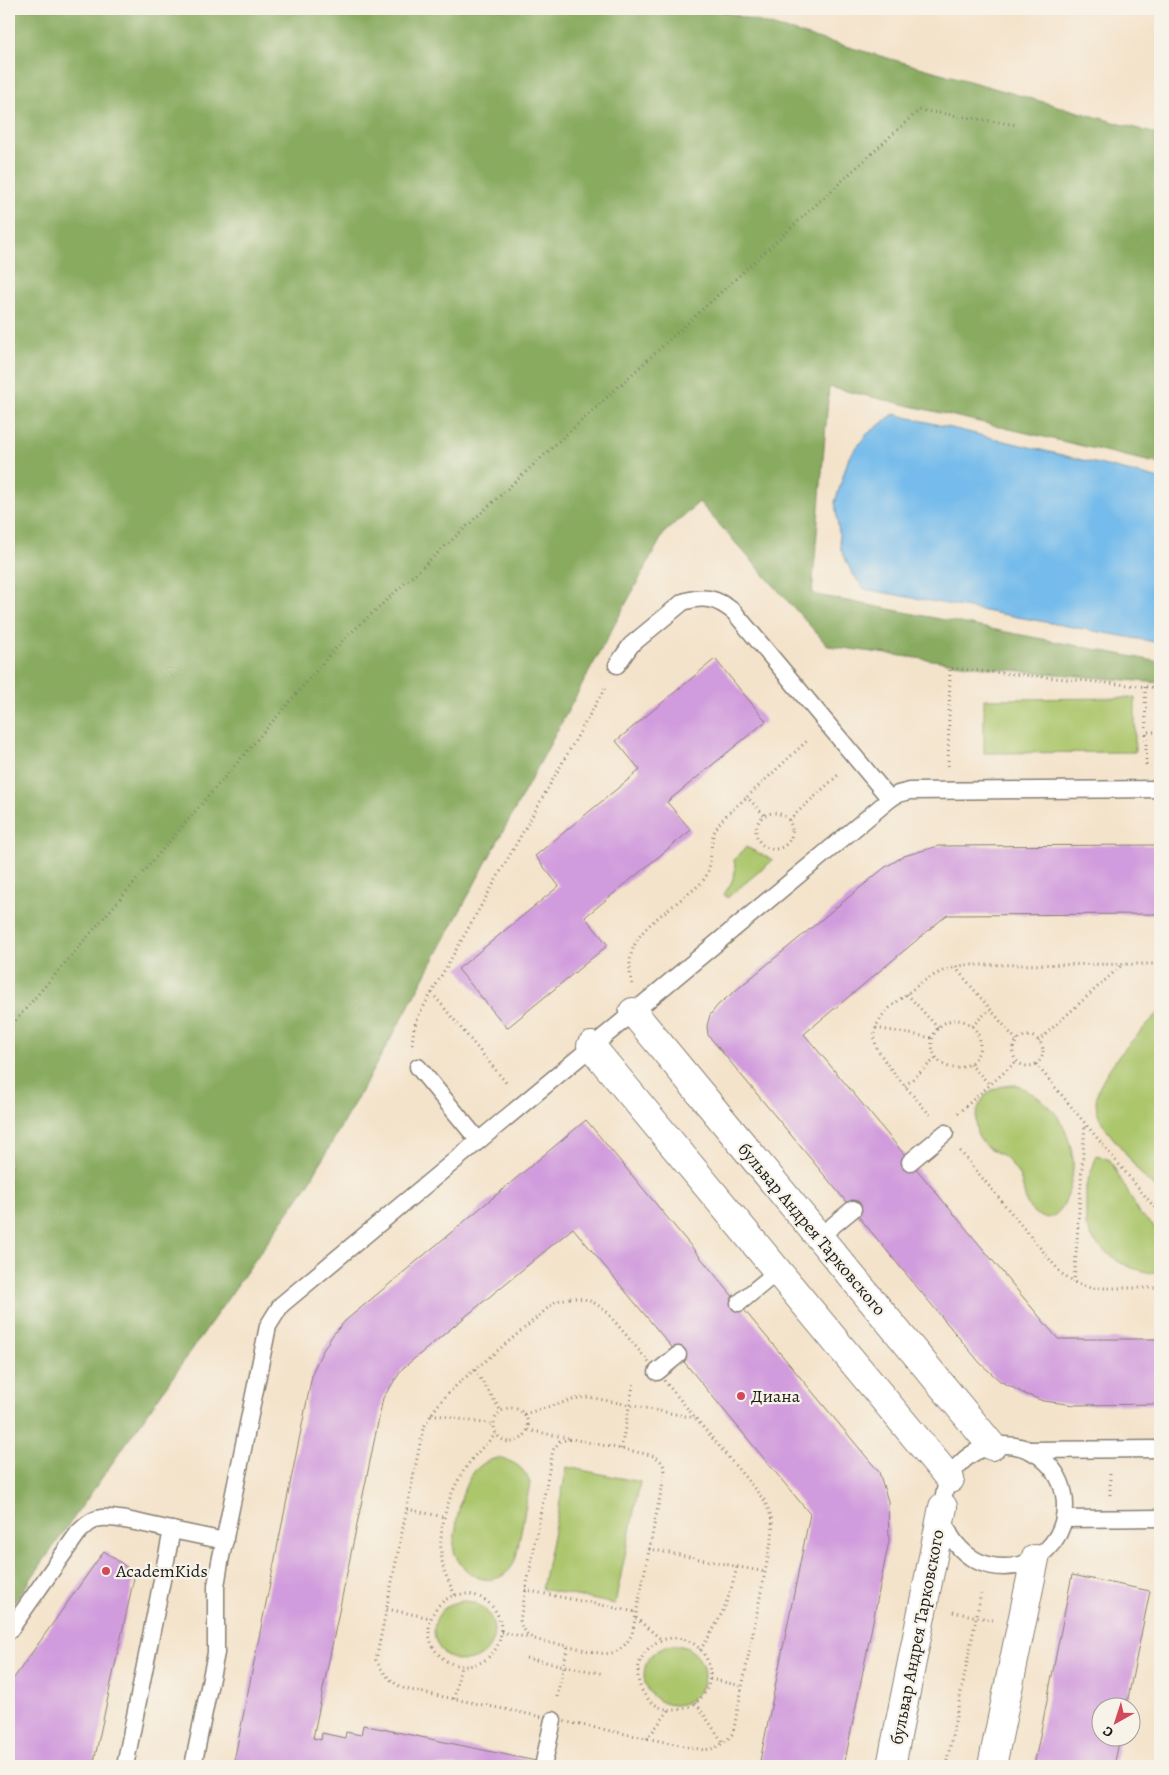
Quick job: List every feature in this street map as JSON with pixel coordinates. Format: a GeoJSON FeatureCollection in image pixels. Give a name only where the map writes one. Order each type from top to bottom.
{"type":"FeatureCollection","features":[{"type":"Feature","properties":{"kind":"street","name":"бульвар Андрея Тарковского"},"geometry":{"type":"LineString","coordinates":[[639,1007],[819,1237],[992,1446]]}},
{"type":"Feature","properties":{"kind":"street"},"geometry":{"type":"LineString","coordinates":[[591,1046],[950,1479]]}},
{"type":"Feature","properties":{"kind":"street","name":"бульвар Андрея Тарковского"},"geometry":{"type":"LineString","coordinates":[[891,1766],[943,1507]]}},
{"type":"Feature","properties":{"kind":"street"},"geometry":{"type":"LineString","coordinates":[[992,1766],[1034,1559]]}},
{"type":"Feature","properties":{"kind":"lane"},"geometry":{"type":"LineString","coordinates":[[617,665],[630,645],[683,602],[692,598],[711,598],[723,603],[734,612],[890,799]]}},
{"type":"Feature","properties":{"kind":"lane"},"geometry":{"type":"LineString","coordinates":[[193,1766],[216,1653],[216,1586],[268,1326],[280,1305],[898,794],[910,791],[1153,789]]}},
{"type":"Feature","properties":{"kind":"lane"},"geometry":{"type":"LineString","coordinates":[[418,1068],[478,1140]]}},
{"type":"Feature","properties":{"kind":"lane"},"geometry":{"type":"LineString","coordinates":[[910,1162],[943,1131]]}},
{"type":"Feature","properties":{"kind":"lane"},"geometry":{"type":"LineString","coordinates":[[819,1237],[853,1209]]}},
{"type":"Feature","properties":{"kind":"lane"},"geometry":{"type":"LineString","coordinates":[[739,1303],[778,1271]]}},
{"type":"Feature","properties":{"kind":"lane"},"geometry":{"type":"LineString","coordinates":[[657,1372],[678,1355]]}},
{"type":"Feature","properties":{"kind":"lane"},"geometry":{"type":"LineString","coordinates":[[992,1446],[1010,1446],[1026,1450],[1041,1458],[1053,1470],[1061,1485],[1065,1502],[1064,1519],[1054,1542],[1034,1559],[1018,1566],[999,1567],[982,1563],[966,1554],[954,1541],[946,1525],[943,1507],[944,1492],[956,1469],[968,1458],[982,1450],[992,1446]]}},
{"type":"Feature","properties":{"kind":"lane"},"geometry":{"type":"LineString","coordinates":[[1026,1450],[1160,1449]]}},
{"type":"Feature","properties":{"kind":"lane"},"geometry":{"type":"LineString","coordinates":[[9,1631],[85,1525],[102,1518],[113,1518],[225,1541]]}},
{"type":"Feature","properties":{"kind":"lane"},"geometry":{"type":"LineString","coordinates":[[1064,1519],[1160,1518]]}},
{"type":"Feature","properties":{"kind":"lane"},"geometry":{"type":"LineString","coordinates":[[126,1766],[172,1530]]}},
{"type":"Feature","properties":{"kind":"lane"},"geometry":{"type":"LineString","coordinates":[[544,1762],[554,1715]]}},
{"type":"Feature","properties":{"kind":"path"},"geometry":{"type":"LineString","coordinates":[[9,1028],[340,642],[919,110],[1017,125]]}},
{"type":"Feature","properties":{"kind":"path"},"geometry":{"type":"LineString","coordinates":[[418,1068],[414,1057],[412,1037],[419,1015],[617,665]]}},
{"type":"Feature","properties":{"kind":"path"},"geometry":{"type":"LineString","coordinates":[[947,791],[950,668],[1160,688]]}},
{"type":"Feature","properties":{"kind":"path"},"geometry":{"type":"LineString","coordinates":[[1145,687],[1146,732],[1153,789]]}},
{"type":"Feature","properties":{"kind":"path"},"geometry":{"type":"LineString","coordinates":[[639,1007],[631,984],[629,960],[632,948],[641,933],[703,880],[710,864],[712,839],[721,820],[826,723]]}},
{"type":"Feature","properties":{"kind":"path"},"geometry":{"type":"LineString","coordinates":[[1146,732],[1160,732]]}},
{"type":"Feature","properties":{"kind":"path"},"geometry":{"type":"LineString","coordinates":[[789,820],[856,758]]}},
{"type":"Feature","properties":{"kind":"path"},"geometry":{"type":"LineString","coordinates":[[747,797],[764,815]]}},
{"type":"Feature","properties":{"kind":"path"},"geometry":{"type":"LineString","coordinates":[[773,812],[782,814],[789,820],[792,829],[790,839],[784,846],[775,849],[766,847],[758,841],[755,832],[757,822],[764,815],[773,812]]}},
{"type":"Feature","properties":{"kind":"path"},"geometry":{"type":"LineString","coordinates":[[1038,1041],[1123,964]]}},
{"type":"Feature","properties":{"kind":"path"},"geometry":{"type":"LineString","coordinates":[[1160,964],[966,965],[955,967],[933,975],[907,994],[886,1011],[876,1028],[876,1045],[882,1057],[1061,1273],[1074,1283],[1091,1288],[1160,1288]]}},
{"type":"Feature","properties":{"kind":"path"},"geometry":{"type":"LineString","coordinates":[[955,967],[1017,1041]]}},
{"type":"Feature","properties":{"kind":"path"},"geometry":{"type":"LineString","coordinates":[[432,993],[523,1103]]}},
{"type":"Feature","properties":{"kind":"path"},"geometry":{"type":"LineString","coordinates":[[907,994],[938,1028]]}},
{"type":"Feature","properties":{"kind":"path"},"geometry":{"type":"LineString","coordinates":[[972,1026],[990,1009]]}},
{"type":"Feature","properties":{"kind":"path"},"geometry":{"type":"LineString","coordinates":[[958,1020],[972,1026],[979,1038],[980,1045],[979,1052],[970,1064],[962,1068],[952,1068],[943,1065],[936,1058],[932,1045],[938,1028],[958,1020]]}},
{"type":"Feature","properties":{"kind":"path"},"geometry":{"type":"LineString","coordinates":[[876,1028],[933,1038]]}},
{"type":"Feature","properties":{"kind":"path"},"geometry":{"type":"LineString","coordinates":[[1030,1037],[1038,1041],[1043,1050],[1042,1056],[1036,1064],[1026,1066],[1017,1060],[1013,1051],[1017,1041],[1021,1038],[1030,1037]]}},
{"type":"Feature","properties":{"kind":"path"},"geometry":{"type":"LineString","coordinates":[[905,1086],[936,1058]]}},
{"type":"Feature","properties":{"kind":"path"},"geometry":{"type":"LineString","coordinates":[[943,1131],[1017,1060]]}},
{"type":"Feature","properties":{"kind":"path"},"geometry":{"type":"LineString","coordinates":[[970,1064],[990,1085]]}},
{"type":"Feature","properties":{"kind":"path"},"geometry":{"type":"LineString","coordinates":[[1036,1064],[1160,1214]]}},
{"type":"Feature","properties":{"kind":"path"},"geometry":{"type":"LineString","coordinates":[[1074,1283],[1085,1123]]}},
{"type":"Feature","properties":{"kind":"path"},"geometry":{"type":"LineString","coordinates":[[570,1298],[584,1298],[594,1302],[606,1311],[764,1500],[772,1516],[773,1532],[732,1733],[724,1744],[716,1748],[704,1750],[554,1715],[454,1700],[404,1689],[384,1675],[376,1660],[423,1429],[431,1414],[446,1394],[475,1370],[556,1302],[570,1298]]}},
{"type":"Feature","properties":{"kind":"path"},"geometry":{"type":"LineString","coordinates":[[639,1360],[640,1352]]}},
{"type":"Feature","properties":{"kind":"path"},"geometry":{"type":"LineString","coordinates":[[475,1370],[501,1411]]}},
{"type":"Feature","properties":{"kind":"path"},"geometry":{"type":"LineString","coordinates":[[621,1449],[635,1378]]}},
{"type":"Feature","properties":{"kind":"path"},"geometry":{"type":"LineString","coordinates":[[524,1414],[584,1397],[593,1397],[696,1419]]}},
{"type":"Feature","properties":{"kind":"path"},"geometry":{"type":"LineString","coordinates":[[509,1408],[518,1409],[528,1421],[528,1430],[518,1442],[509,1443],[501,1440],[496,1434],[494,1425],[496,1417],[501,1411],[509,1408]]}},
{"type":"Feature","properties":{"kind":"path"},"geometry":{"type":"LineString","coordinates":[[431,1414],[494,1425]]}},
{"type":"Feature","properties":{"kind":"path"},"geometry":{"type":"LineString","coordinates":[[501,1632],[611,1654],[620,1650],[632,1634],[665,1472],[658,1458],[651,1454],[528,1430]]}},
{"type":"Feature","properties":{"kind":"path"},"geometry":{"type":"LineString","coordinates":[[455,1595],[444,1569],[442,1557],[442,1538],[446,1507],[470,1462],[496,1434]]}},
{"type":"Feature","properties":{"kind":"path"},"geometry":{"type":"LineString","coordinates":[[531,1638],[521,1627],[520,1620],[553,1450],[560,1441],[572,1438]]}},
{"type":"Feature","properties":{"kind":"path"},"geometry":{"type":"LineString","coordinates":[[1110,1449],[1110,1519]]}},
{"type":"Feature","properties":{"kind":"path"},"geometry":{"type":"LineString","coordinates":[[407,1509],[444,1517]]}},
{"type":"Feature","properties":{"kind":"path"},"geometry":{"type":"LineString","coordinates":[[649,1549],[765,1572]]}},
{"type":"Feature","properties":{"kind":"path"},"geometry":{"type":"LineString","coordinates":[[700,1650],[725,1609],[737,1566]]}},
{"type":"Feature","properties":{"kind":"path"},"geometry":{"type":"LineString","coordinates":[[525,1590],[636,1612]]}},
{"type":"Feature","properties":{"kind":"path"},"geometry":{"type":"LineString","coordinates":[[946,1766],[981,1594]]}},
{"type":"Feature","properties":{"kind":"path"},"geometry":{"type":"LineString","coordinates":[[455,1595],[477,1596],[488,1602],[497,1616],[501,1632],[499,1641],[488,1658],[471,1666],[450,1663],[434,1649],[430,1639],[429,1628],[436,1608],[445,1600],[455,1595]]}},
{"type":"Feature","properties":{"kind":"path"},"geometry":{"type":"LineString","coordinates":[[923,1606],[1021,1626]]}},
{"type":"Feature","properties":{"kind":"path"},"geometry":{"type":"LineString","coordinates":[[387,1609],[431,1618]]}},
{"type":"Feature","properties":{"kind":"path"},"geometry":{"type":"LineString","coordinates":[[635,1618],[662,1640]]}},
{"type":"Feature","properties":{"kind":"path"},"geometry":{"type":"LineString","coordinates":[[672,1638],[692,1644],[700,1650],[710,1668],[710,1679],[707,1688],[696,1703],[688,1708],[669,1710],[658,1706],[648,1699],[638,1678],[639,1666],[644,1655],[652,1646],[662,1640],[672,1638]]}},
{"type":"Feature","properties":{"kind":"path"},"geometry":{"type":"LineString","coordinates":[[556,1702],[568,1646]]}},
{"type":"Feature","properties":{"kind":"path"},"geometry":{"type":"LineString","coordinates":[[526,1658],[604,1674]]}},
{"type":"Feature","properties":{"kind":"path"},"geometry":{"type":"LineString","coordinates":[[454,1700],[461,1666]]}},
{"type":"Feature","properties":{"kind":"path"},"geometry":{"type":"LineString","coordinates":[[710,1679],[742,1686]]}},
{"type":"Feature","properties":{"kind":"path"},"geometry":{"type":"LineString","coordinates":[[696,1703],[724,1744]]}},
{"type":"Feature","properties":{"kind":"path"},"geometry":{"type":"LineString","coordinates":[[647,1738],[669,1710]]}},
{"type":"Feature","properties":{"kind":"path"},"geometry":{"type":"LineString","coordinates":[[1159,1765],[1160,1754]]}},
{"type":"Feature","properties":{"kind":"green space"},"geometry":{"type":"Polygon","coordinates":[[[9,9],[714,9],[1160,135],[1160,464],[829,387],[812,594],[1160,662],[1160,683],[998,669],[828,646],[699,502],[664,533],[399,1024],[309,1183],[9,1610],[9,9]]]}},
{"type":"Feature","properties":{"kind":"green space"},"geometry":{"type":"Polygon","coordinates":[[[1135,698],[1135,752],[984,753],[984,699],[1135,698]]]}},
{"type":"Feature","properties":{"kind":"green space"},"geometry":{"type":"Polygon","coordinates":[[[746,847],[773,860],[727,898],[724,894],[733,878],[735,870],[734,860],[746,847]]]}},
{"type":"Feature","properties":{"kind":"green space"},"geometry":{"type":"Polygon","coordinates":[[[1160,1011],[1160,1190],[1145,1178],[1105,1127],[1097,1110],[1096,1098],[1100,1085],[1118,1057],[1160,1011]]]}},
{"type":"Feature","properties":{"kind":"green space"},"geometry":{"type":"Polygon","coordinates":[[[1016,1085],[1035,1095],[1051,1108],[1063,1125],[1070,1146],[1073,1159],[1072,1179],[1065,1202],[1052,1217],[1043,1217],[1030,1209],[1020,1178],[1014,1168],[1008,1160],[982,1142],[977,1130],[977,1111],[986,1095],[997,1088],[1016,1085]]]}},
{"type":"Feature","properties":{"kind":"green space"},"geometry":{"type":"Polygon","coordinates":[[[1097,1155],[1110,1160],[1140,1214],[1160,1232],[1160,1271],[1151,1273],[1119,1262],[1096,1244],[1086,1226],[1086,1186],[1097,1155]]]}},
{"type":"Feature","properties":{"kind":"green space"},"geometry":{"type":"Polygon","coordinates":[[[498,1458],[518,1466],[525,1473],[530,1483],[516,1558],[511,1568],[495,1579],[478,1578],[463,1567],[454,1551],[460,1506],[462,1495],[471,1475],[487,1462],[498,1458]]]}},
{"type":"Feature","properties":{"kind":"green space"},"geometry":{"type":"Polygon","coordinates":[[[567,1467],[640,1482],[615,1604],[542,1589],[567,1467]]]}},
{"type":"Feature","properties":{"kind":"green space"},"geometry":{"type":"Polygon","coordinates":[[[464,1601],[481,1606],[489,1614],[494,1631],[489,1648],[481,1656],[464,1661],[447,1656],[439,1648],[434,1631],[439,1614],[447,1606],[464,1601]]]}},
{"type":"Feature","properties":{"kind":"green space"},"geometry":{"type":"Polygon","coordinates":[[[674,1645],[691,1650],[699,1658],[704,1675],[699,1692],[691,1700],[674,1705],[657,1700],[649,1692],[644,1675],[649,1658],[657,1650],[674,1645]]]}},
{"type":"Feature","properties":{"kind":"water"},"geometry":{"type":"Polygon","coordinates":[[[894,414],[1160,479],[1160,643],[864,589],[852,573],[841,550],[835,502],[849,457],[867,434],[894,414]]]}},
{"type":"Feature","properties":{"kind":"building"},"geometry":{"type":"Polygon","coordinates":[[[715,659],[766,721],[667,802],[691,830],[585,917],[608,945],[507,1028],[458,969],[559,886],[535,856],[640,770],[616,741],[715,659]]]}},
{"type":"Feature","properties":{"kind":"building"},"geometry":{"type":"Polygon","coordinates":[[[1160,845],[1160,914],[947,915],[804,1034],[1058,1339],[1160,1339],[1160,1404],[1075,1405],[1043,1401],[1000,1381],[980,1363],[708,1035],[707,1026],[710,1015],[718,1005],[884,868],[904,856],[938,846],[1160,845]]]}},
{"type":"Feature","properties":{"kind":"building"},"geometry":{"type":"Polygon","coordinates":[[[586,1120],[879,1472],[888,1501],[889,1541],[844,1766],[759,1766],[810,1514],[573,1228],[403,1368],[383,1398],[313,1738],[321,1740],[322,1733],[345,1738],[346,1732],[361,1735],[363,1725],[560,1766],[233,1766],[313,1371],[322,1352],[332,1336],[345,1321],[586,1120]]]}},
{"type":"Feature","properties":{"kind":"building"},"geometry":{"type":"Polygon","coordinates":[[[104,1551],[135,1573],[93,1766],[9,1766],[9,1685],[104,1551]]]}},
{"type":"Feature","properties":{"kind":"building"},"geometry":{"type":"Polygon","coordinates":[[[1072,1575],[1150,1591],[1128,1698],[1092,1698],[1092,1748],[1118,1748],[1114,1766],[1034,1766],[1072,1575]]]}},
{"type":"Feature","properties":{"kind":"place","name":"Диана"},"geometry":{"type":"Point","coordinates":[741,1396]}},
{"type":"Feature","properties":{"kind":"place","name":"AcademKids"},"geometry":{"type":"Point","coordinates":[106,1571]}}]}
